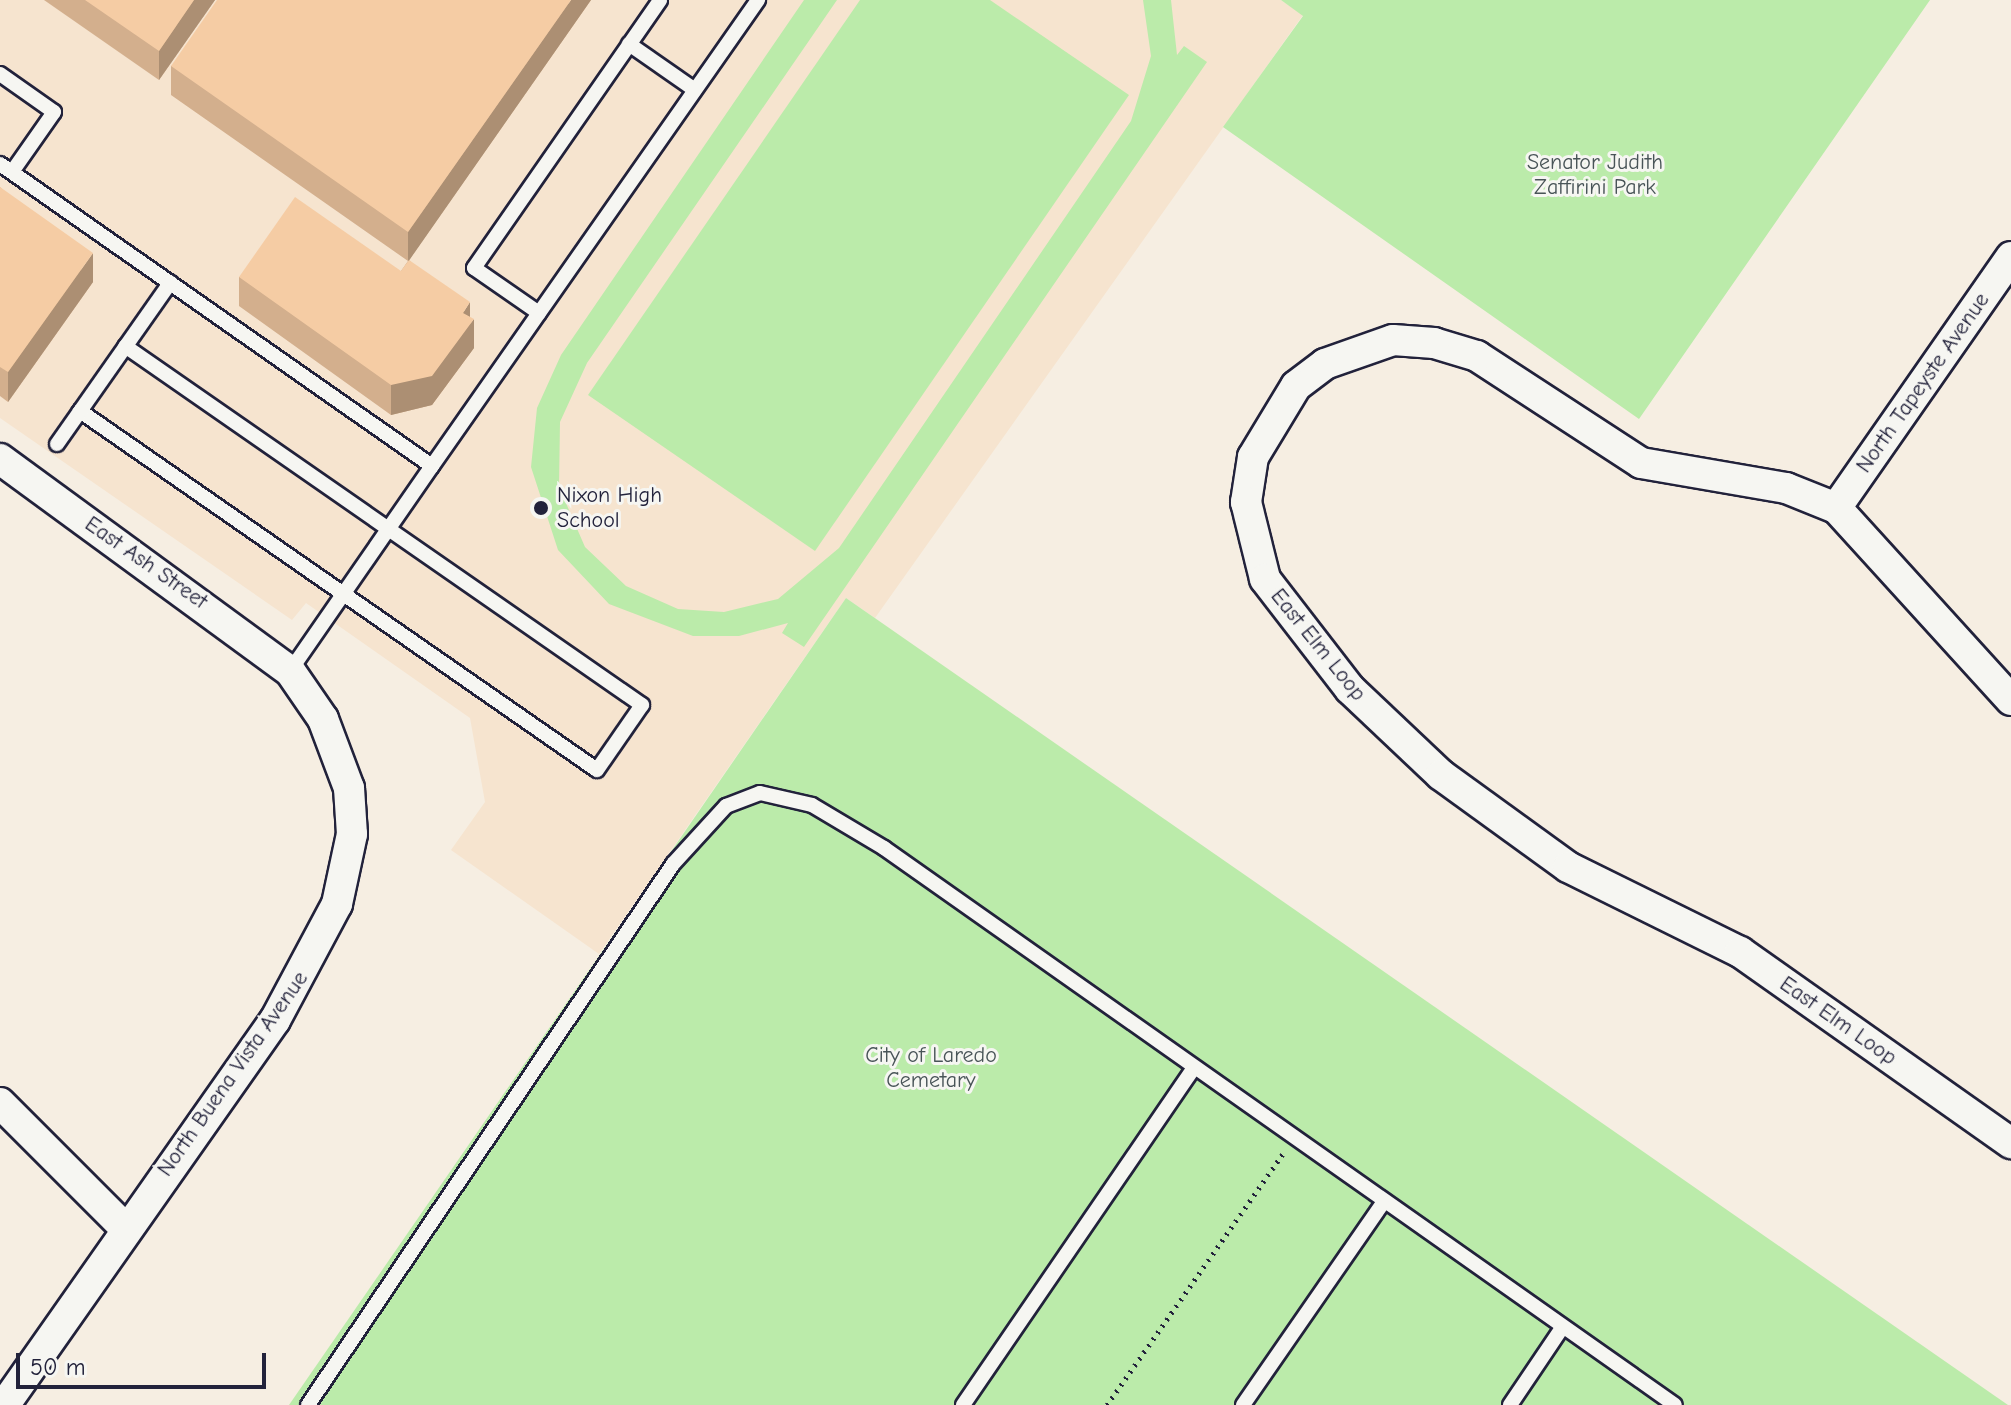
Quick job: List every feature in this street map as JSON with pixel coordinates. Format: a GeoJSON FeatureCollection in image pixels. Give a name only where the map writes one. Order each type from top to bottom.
{"type":"FeatureCollection","features":[{"type":"Feature","properties":{"kind":"street","name":"North Tapeyste Avenue"},"geometry":{"type":"LineString","coordinates":[[1836,508],[2011,257]]}},
{"type":"Feature","properties":{"kind":"street","name":"East Elm Loop"},"geometry":{"type":"LineString","coordinates":[[2011,700],[1836,508],[1786,488],[1641,463],[1477,356],[1393,340],[1357,349],[1296,386],[1253,457],[1246,502],[1250,542],[1291,620],[1441,775],[1568,867],[1740,952],[2011,1143]]}},
{"type":"Feature","properties":{"kind":"street","name":"East Ash Street"},"geometry":{"type":"LineString","coordinates":[[0,459],[290,671]]}},
{"type":"Feature","properties":{"kind":"street","name":"North Buena Vista Avenue"},"geometry":{"type":"LineString","coordinates":[[4,1405],[124,1227],[275,1020],[337,904],[352,834],[349,788],[323,719],[290,671]]}},
{"type":"Feature","properties":{"kind":"street"},"geometry":{"type":"LineString","coordinates":[[0,1103],[124,1227]]}},
{"type":"Feature","properties":{"kind":"lane"},"geometry":{"type":"LineString","coordinates":[[539,313],[474,268],[660,0]]}},
{"type":"Feature","properties":{"kind":"lane"},"geometry":{"type":"LineString","coordinates":[[290,671],[758,0]]}},
{"type":"Feature","properties":{"kind":"lane"},"geometry":{"type":"LineString","coordinates":[[629,44],[695,90]]}},
{"type":"Feature","properties":{"kind":"lane"},"geometry":{"type":"LineString","coordinates":[[0,74],[54,112],[6,168],[432,466]]}},
{"type":"Feature","properties":{"kind":"lane"},"geometry":{"type":"LineString","coordinates":[[57,444],[170,283]]}},
{"type":"Feature","properties":{"kind":"lane"},"geometry":{"type":"LineString","coordinates":[[80,411],[597,770],[642,705],[125,346]]}},
{"type":"Feature","properties":{"kind":"lane"},"geometry":{"type":"LineString","coordinates":[[308,1405],[673,864],[726,806],[760,793],[812,805],[1675,1405]]}},
{"type":"Feature","properties":{"kind":"lane"},"geometry":{"type":"LineString","coordinates":[[963,1405],[1193,1069]]}},
{"type":"Feature","properties":{"kind":"lane"},"geometry":{"type":"LineString","coordinates":[[1243,1405],[1382,1204]]}},
{"type":"Feature","properties":{"kind":"lane"},"geometry":{"type":"LineString","coordinates":[[1510,1405],[1562,1328]]}},
{"type":"Feature","properties":{"kind":"path"},"geometry":{"type":"LineString","coordinates":[[1107,1405],[1283,1153]]}},
{"type":"Feature","properties":{"kind":"shaded area","name":"Nixon High School"},"geometry":{"type":"Polygon","coordinates":[[[0,0],[1281,0],[1303,15],[875,618],[846,598],[599,954],[451,850],[485,802],[470,718],[306,603],[292,620],[0,418],[0,0]]]}},
{"type":"Feature","properties":{"kind":"green space"},"geometry":{"type":"Polygon","coordinates":[[[804,0],[837,0],[587,363],[560,422],[559,487],[585,547],[626,586],[678,609],[724,612],[778,599],[839,548],[1131,121],[1151,56],[1143,0],[1171,0],[1177,55],[1184,46],[1207,62],[804,647],[782,633],[788,623],[739,636],[693,636],[609,604],[558,550],[531,467],[537,408],[561,355],[804,0]]]}},
{"type":"Feature","properties":{"kind":"green space"},"geometry":{"type":"Polygon","coordinates":[[[860,0],[990,0],[1129,95],[815,551],[588,395],[860,0]]]}},
{"type":"Feature","properties":{"kind":"green space","name":"Senator Judith Zaffirini Park"},"geometry":{"type":"Polygon","coordinates":[[[1281,0],[1930,0],[1639,419],[1223,127],[1303,16],[1281,0]]]}},
{"type":"Feature","properties":{"kind":"green space","name":"City of Laredo Cemetary"},"geometry":{"type":"Polygon","coordinates":[[[846,598],[2008,1405],[289,1405],[846,598]]]}},
{"type":"Feature","properties":{"kind":"building"},"geometry":{"type":"Polygon","coordinates":[[[85,0],[194,0],[159,51],[85,0]]]}},
{"type":"Feature","properties":{"kind":"building"},"geometry":{"type":"Polygon","coordinates":[[[217,0],[571,0],[408,232],[171,66],[217,0]]]}},
{"type":"Feature","properties":{"kind":"building"},"geometry":{"type":"Polygon","coordinates":[[[0,187],[93,253],[8,372],[0,367],[0,187]]]}},
{"type":"Feature","properties":{"kind":"building"},"geometry":{"type":"Polygon","coordinates":[[[295,197],[401,271],[409,260],[470,302],[463,313],[474,319],[432,376],[391,385],[239,277],[295,197]]]}},
{"type":"Feature","properties":{"kind":"place","name":"Nixon High School"},"geometry":{"type":"Point","coordinates":[541,508]}}]}
